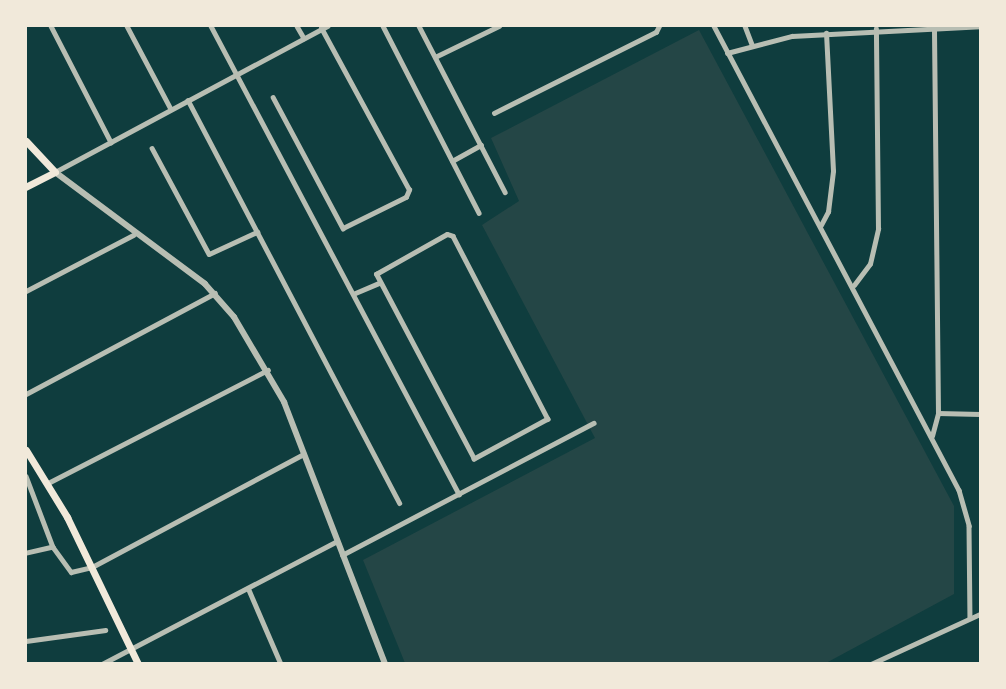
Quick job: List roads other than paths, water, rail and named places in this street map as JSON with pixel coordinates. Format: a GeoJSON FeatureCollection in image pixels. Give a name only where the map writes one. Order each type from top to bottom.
{"type":"FeatureCollection","features":[{"type":"Feature","properties":{"kind":"main road"},"geometry":{"type":"LineString","coordinates":[[26,141],[55,172],[26,187]]}},
{"type":"Feature","properties":{"kind":"main road"},"geometry":{"type":"LineString","coordinates":[[26,450],[48,483],[138,663]]}},
{"type":"Feature","properties":{"kind":"street"},"geometry":{"type":"LineString","coordinates":[[51,26],[111,142]]}},
{"type":"Feature","properties":{"kind":"street"},"geometry":{"type":"LineString","coordinates":[[127,26],[171,110]]}},
{"type":"Feature","properties":{"kind":"street"},"geometry":{"type":"LineString","coordinates":[[211,26],[459,495]]}},
{"type":"Feature","properties":{"kind":"street"},"geometry":{"type":"LineString","coordinates":[[297,26],[304,38]]}},
{"type":"Feature","properties":{"kind":"street"},"geometry":{"type":"LineString","coordinates":[[383,26],[478,213]]}},
{"type":"Feature","properties":{"kind":"street"},"geometry":{"type":"LineString","coordinates":[[419,26],[505,192]]}},
{"type":"Feature","properties":{"kind":"street"},"geometry":{"type":"LineString","coordinates":[[435,57],[499,26]]}},
{"type":"Feature","properties":{"kind":"street"},"geometry":{"type":"LineString","coordinates":[[494,113],[656,32],[659,26]]}},
{"type":"Feature","properties":{"kind":"street"},"geometry":{"type":"LineString","coordinates":[[714,26],[854,285],[967,509],[970,617]]}},
{"type":"Feature","properties":{"kind":"street"},"geometry":{"type":"LineString","coordinates":[[745,26],[752,44]]}},
{"type":"Feature","properties":{"kind":"street"},"geometry":{"type":"LineString","coordinates":[[727,53],[752,44],[826,33],[897,27],[980,26]]}},
{"type":"Feature","properties":{"kind":"street"},"geometry":{"type":"LineString","coordinates":[[273,97],[343,228],[406,197],[409,190],[324,27],[55,172],[133,235],[215,293],[268,370],[304,454],[385,663]]}},
{"type":"Feature","properties":{"kind":"street"},"geometry":{"type":"LineString","coordinates":[[932,436],[938,413],[933,27]]}},
{"type":"Feature","properties":{"kind":"street"},"geometry":{"type":"LineString","coordinates":[[854,285],[870,264],[878,229],[876,29]]}},
{"type":"Feature","properties":{"kind":"street"},"geometry":{"type":"LineString","coordinates":[[821,225],[828,212],[833,171],[826,33]]}},
{"type":"Feature","properties":{"kind":"street"},"geometry":{"type":"LineString","coordinates":[[188,100],[400,503]]}},
{"type":"Feature","properties":{"kind":"street"},"geometry":{"type":"LineString","coordinates":[[452,161],[481,146]]}},
{"type":"Feature","properties":{"kind":"street"},"geometry":{"type":"LineString","coordinates":[[152,148],[209,254],[257,232]]}},
{"type":"Feature","properties":{"kind":"street"},"geometry":{"type":"LineString","coordinates":[[26,291],[133,235]]}},
{"type":"Feature","properties":{"kind":"street"},"geometry":{"type":"LineString","coordinates":[[452,235],[548,420],[471,459],[379,282],[377,272],[452,235]]}},
{"type":"Feature","properties":{"kind":"street"},"geometry":{"type":"LineString","coordinates":[[353,294],[379,282]]}},
{"type":"Feature","properties":{"kind":"street"},"geometry":{"type":"LineString","coordinates":[[26,394],[215,293]]}},
{"type":"Feature","properties":{"kind":"street"},"geometry":{"type":"LineString","coordinates":[[363,313],[370,310]]}},
{"type":"Feature","properties":{"kind":"street"},"geometry":{"type":"LineString","coordinates":[[48,483],[268,370]]}},
{"type":"Feature","properties":{"kind":"street"},"geometry":{"type":"LineString","coordinates":[[938,413],[981,414]]}},
{"type":"Feature","properties":{"kind":"street"},"geometry":{"type":"LineString","coordinates":[[342,555],[593,423]]}},
{"type":"Feature","properties":{"kind":"street"},"geometry":{"type":"LineString","coordinates":[[26,476],[53,547],[71,572],[92,567],[304,454]]}},
{"type":"Feature","properties":{"kind":"street"},"geometry":{"type":"LineString","coordinates":[[102,663],[133,652],[337,541]]}},
{"type":"Feature","properties":{"kind":"street"},"geometry":{"type":"LineString","coordinates":[[26,554],[53,547]]}},
{"type":"Feature","properties":{"kind":"street"},"geometry":{"type":"LineString","coordinates":[[249,590],[281,663]]}},
{"type":"Feature","properties":{"kind":"street"},"geometry":{"type":"LineString","coordinates":[[871,663],[981,614]]}},
{"type":"Feature","properties":{"kind":"street"},"geometry":{"type":"LineString","coordinates":[[26,641],[105,630]]}}]}
